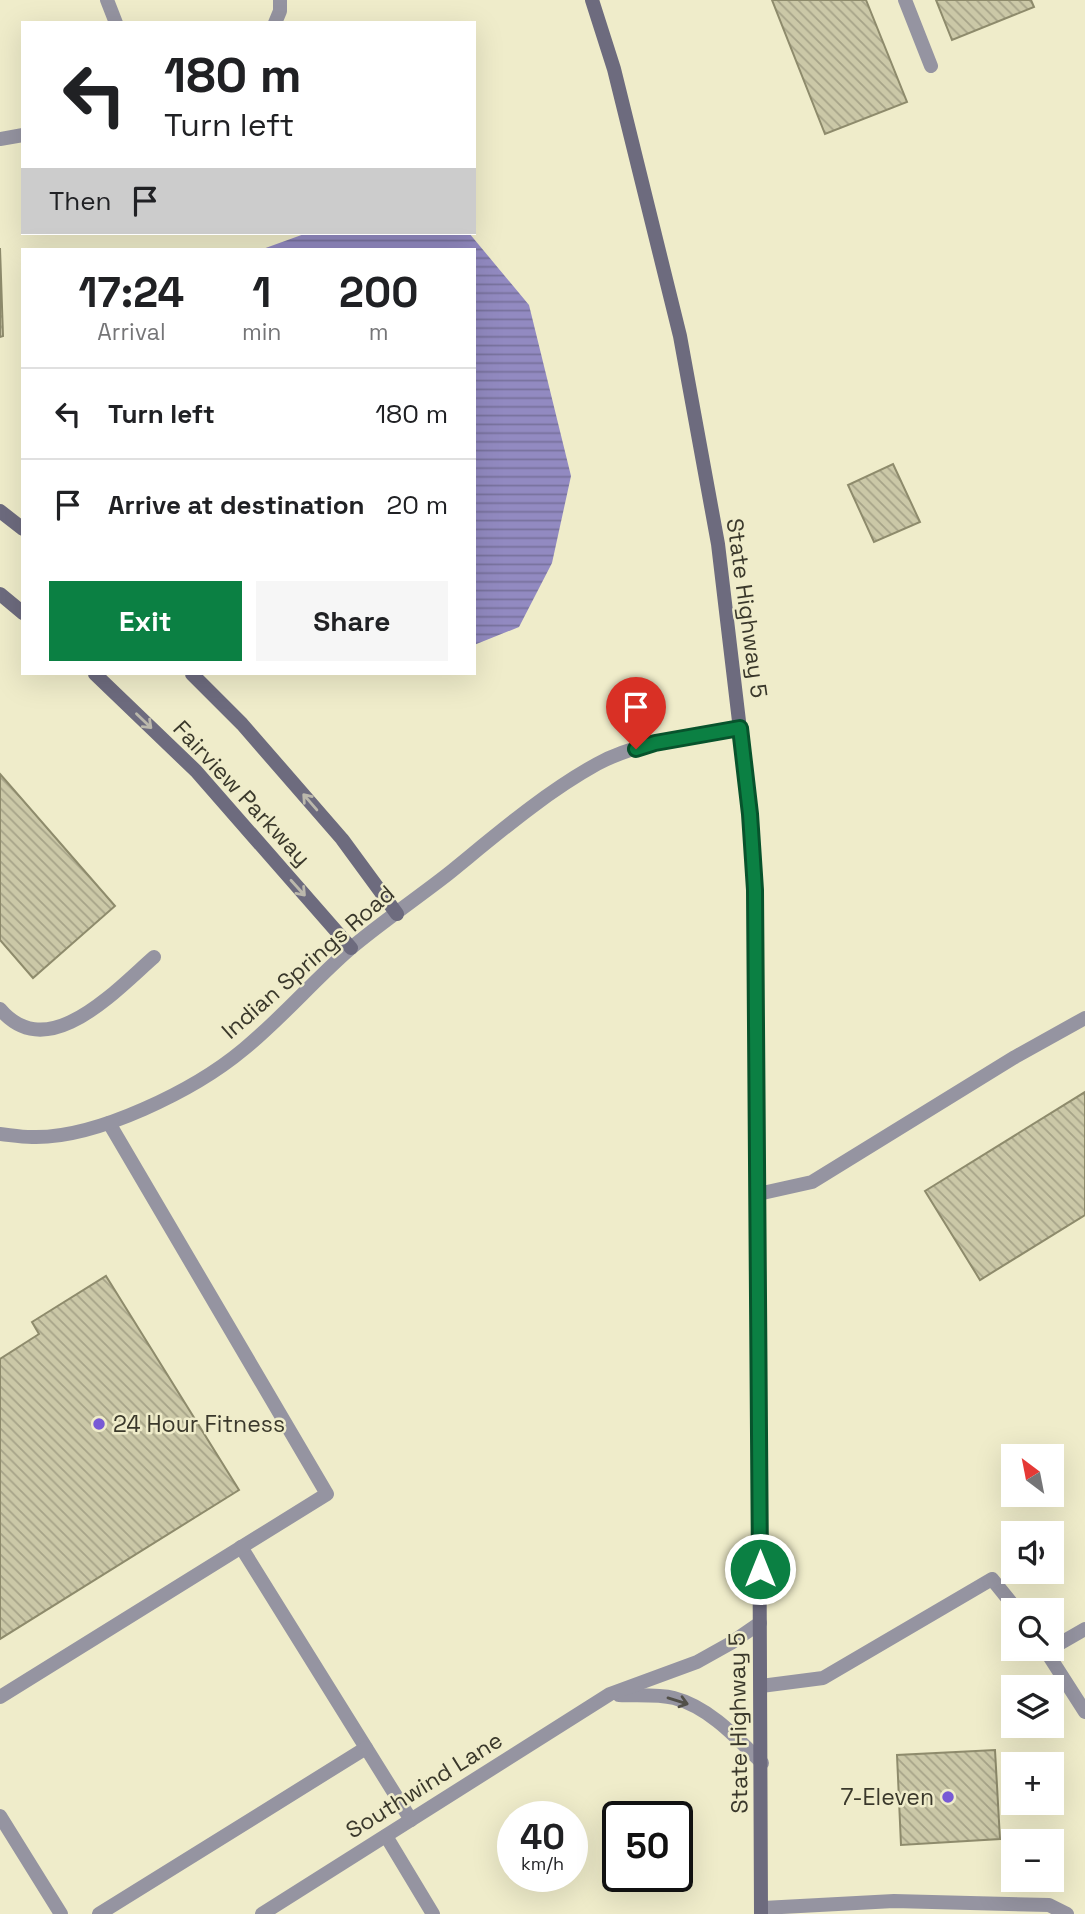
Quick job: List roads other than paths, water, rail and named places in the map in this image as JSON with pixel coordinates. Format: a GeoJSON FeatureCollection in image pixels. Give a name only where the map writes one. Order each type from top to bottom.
{"type":"FeatureCollection","features":[{"type":"Feature","properties":{"kind":"main road","name":"State Highway 5"},"geometry":{"type":"LineString","coordinates":[[592,0],[614,69],[680,335],[718,544],[750,814],[755,890],[763,1912]]}},
{"type":"Feature","properties":{"kind":"main road"},"geometry":{"type":"LineString","coordinates":[[0,511],[21,527]]}},
{"type":"Feature","properties":{"kind":"main road"},"geometry":{"type":"LineString","coordinates":[[0,594],[21,611]]}},
{"type":"Feature","properties":{"kind":"main road","name":"Fairview Parkway"},"geometry":{"type":"LineString","coordinates":[[96,675],[196,771],[352,948]]}},
{"type":"Feature","properties":{"kind":"main road","name":"Fairview Parkway"},"geometry":{"type":"LineString","coordinates":[[193,675],[242,724],[342,839],[397,914]]}},
{"type":"Feature","properties":{"kind":"street"},"geometry":{"type":"LineString","coordinates":[[107,0],[115,21]]}},
{"type":"Feature","properties":{"kind":"street"},"geometry":{"type":"LineString","coordinates":[[276,21],[280,11],[280,0]]}},
{"type":"Feature","properties":{"kind":"street"},"geometry":{"type":"LineString","coordinates":[[905,0],[931,66]]}},
{"type":"Feature","properties":{"kind":"street"},"geometry":{"type":"LineString","coordinates":[[0,139],[21,135]]}},
{"type":"Feature","properties":{"kind":"street","name":"Indian Springs Road"},"geometry":{"type":"LineString","coordinates":[[0,1134],[33,1138],[73,1132],[109,1123],[163,1100],[242,1051],[352,948],[532,807],[600,762],[655,743],[740,728]]}},
{"type":"Feature","properties":{"kind":"street"},"geometry":{"type":"LineString","coordinates":[[0,1009],[8,1018],[34,1031],[67,1025],[105,1000],[154,957]]}},
{"type":"Feature","properties":{"kind":"street"},"geometry":{"type":"LineString","coordinates":[[758,1194],[812,1182],[1015,1057],[1085,1018]]}},
{"type":"Feature","properties":{"kind":"street"},"geometry":{"type":"LineString","coordinates":[[0,1698],[327,1494],[109,1123]]}},
{"type":"Feature","properties":{"kind":"street"},"geometry":{"type":"LineString","coordinates":[[241,1546],[411,1820]]}},
{"type":"Feature","properties":{"kind":"street"},"geometry":{"type":"LineString","coordinates":[[761,1686],[822,1678],[992,1579],[1007,1598]]}},
{"type":"Feature","properties":{"kind":"street","name":"Southwind Lane"},"geometry":{"type":"LineString","coordinates":[[262,1914],[611,1694],[697,1662],[760,1623]]}},
{"type":"Feature","properties":{"kind":"street"},"geometry":{"type":"LineString","coordinates":[[1064,1640],[1085,1629]]}},
{"type":"Feature","properties":{"kind":"street"},"geometry":{"type":"LineString","coordinates":[[1055,1661],[1085,1712]]}},
{"type":"Feature","properties":{"kind":"street"},"geometry":{"type":"LineString","coordinates":[[611,1694],[674,1698],[702,1711],[734,1734],[762,1763]]}},
{"type":"Feature","properties":{"kind":"street"},"geometry":{"type":"LineString","coordinates":[[99,1914],[366,1748]]}},
{"type":"Feature","properties":{"kind":"street"},"geometry":{"type":"LineString","coordinates":[[0,1816],[61,1914]]}},
{"type":"Feature","properties":{"kind":"street"},"geometry":{"type":"LineString","coordinates":[[386,1836],[433,1914]]}},
{"type":"Feature","properties":{"kind":"street"},"geometry":{"type":"LineString","coordinates":[[763,1912],[1049,1905],[1067,1914]]}},
{"type":"Feature","properties":{"kind":"place","name":"24 Hour Fitness"},"geometry":{"type":"Point","coordinates":[99,1424]}},
{"type":"Feature","properties":{"kind":"place","name":"7-Eleven"},"geometry":{"type":"Point","coordinates":[948,1797]}}]}
